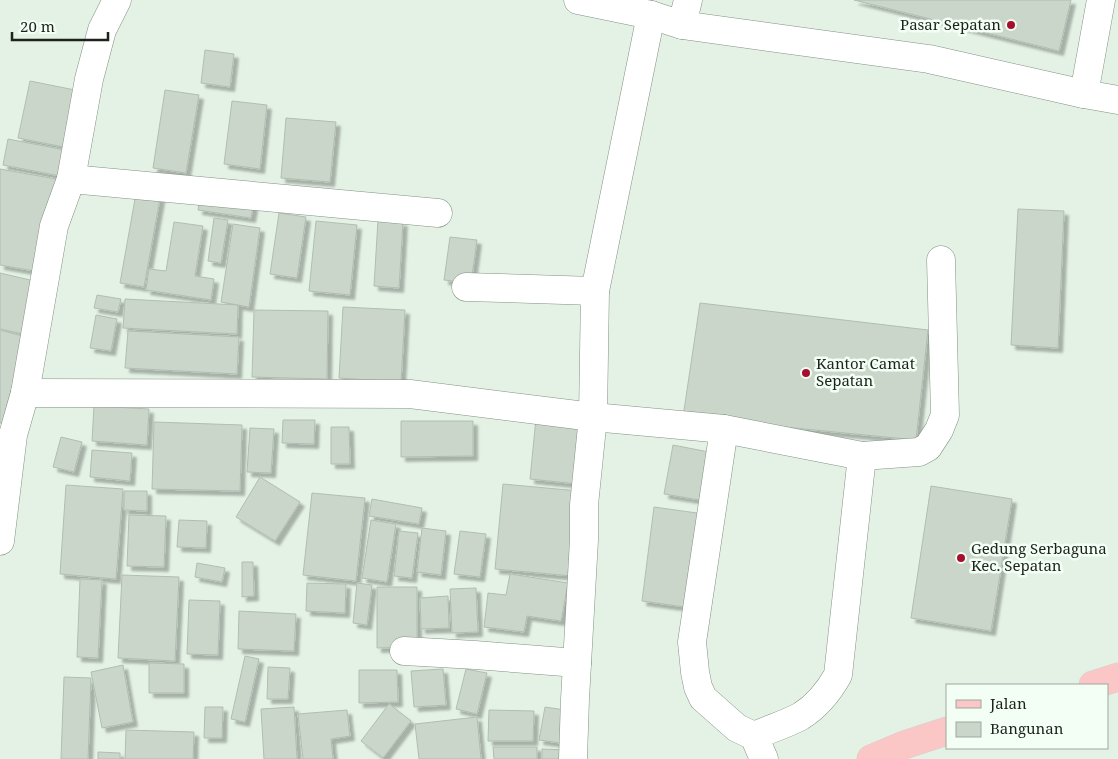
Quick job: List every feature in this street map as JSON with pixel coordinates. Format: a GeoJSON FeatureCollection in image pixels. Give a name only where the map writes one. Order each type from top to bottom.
{"type":"FeatureCollection","features":[{"type":"Feature","properties":{"kind":"main road"},"geometry":{"type":"LineString","coordinates":[[1096,684],[1118,677]]}},
{"type":"Feature","properties":{"kind":"main road"},"geometry":{"type":"LineString","coordinates":[[871,759],[905,752],[946,732]]}},
{"type":"Feature","properties":{"kind":"street"},"geometry":{"type":"LineString","coordinates":[[0,541],[7,434],[25,393],[54,226],[71,179],[89,80],[102,30],[117,0]]}},
{"type":"Feature","properties":{"kind":"street"},"geometry":{"type":"LineString","coordinates":[[578,0],[651,15],[685,12],[929,60],[1118,100]]}},
{"type":"Feature","properties":{"kind":"street"},"geometry":{"type":"LineString","coordinates":[[1084,94],[1101,0]]}},
{"type":"Feature","properties":{"kind":"street"},"geometry":{"type":"LineString","coordinates":[[573,759],[576,662],[584,540],[584,505],[593,416],[595,291],[651,15]]}},
{"type":"Feature","properties":{"kind":"street"},"geometry":{"type":"LineString","coordinates":[[71,179],[438,213]]}},
{"type":"Feature","properties":{"kind":"street"},"geometry":{"type":"LineString","coordinates":[[25,393],[410,394],[593,416],[724,429],[862,456],[919,452],[928,446],[939,430],[945,415],[941,260]]}},
{"type":"Feature","properties":{"kind":"street"},"geometry":{"type":"LineString","coordinates":[[466,287],[595,291]]}},
{"type":"Feature","properties":{"kind":"street"},"geometry":{"type":"LineString","coordinates":[[724,429],[692,642],[695,672],[698,687],[703,698],[759,748],[817,703],[830,690],[838,676],[862,456]]}},
{"type":"Feature","properties":{"kind":"street"},"geometry":{"type":"LineString","coordinates":[[404,651],[576,662]]}},
{"type":"Feature","properties":{"kind":"building","name":"Pasar Sepatan"},"geometry":{"type":"Polygon","coordinates":[[[854,0],[1071,0],[1059,51],[854,0]]]}},
{"type":"Feature","properties":{"kind":"building"},"geometry":{"type":"Polygon","coordinates":[[[205,50],[234,54],[230,87],[201,83],[205,50]]]}},
{"type":"Feature","properties":{"kind":"building"},"geometry":{"type":"Polygon","coordinates":[[[30,81],[80,91],[69,148],[18,138],[30,81]]]}},
{"type":"Feature","properties":{"kind":"building"},"geometry":{"type":"Polygon","coordinates":[[[165,90],[199,95],[186,173],[153,168],[165,90]]]}},
{"type":"Feature","properties":{"kind":"building"},"geometry":{"type":"Polygon","coordinates":[[[232,101],[267,105],[260,169],[224,164],[232,101]]]}},
{"type":"Feature","properties":{"kind":"building"},"geometry":{"type":"Polygon","coordinates":[[[286,118],[336,122],[330,182],[281,178],[286,118]]]}},
{"type":"Feature","properties":{"kind":"building"},"geometry":{"type":"Polygon","coordinates":[[[8,139],[65,150],[60,176],[3,165],[8,139]]]}},
{"type":"Feature","properties":{"kind":"building"},"geometry":{"type":"Polygon","coordinates":[[[0,169],[56,179],[40,272],[0,265],[0,169]]]}},
{"type":"Feature","properties":{"kind":"building"},"geometry":{"type":"Polygon","coordinates":[[[137,188],[161,193],[144,287],[120,283],[137,188]]]}},
{"type":"Feature","properties":{"kind":"building"},"geometry":{"type":"Polygon","coordinates":[[[201,192],[254,201],[251,218],[198,210],[201,192]]]}},
{"type":"Feature","properties":{"kind":"building"},"geometry":{"type":"Polygon","coordinates":[[[1018,209],[1064,211],[1058,348],[1011,345],[1018,209]]]}},
{"type":"Feature","properties":{"kind":"building"},"geometry":{"type":"Polygon","coordinates":[[[279,213],[306,217],[297,278],[270,274],[279,213]]]}},
{"type":"Feature","properties":{"kind":"building"},"geometry":{"type":"Polygon","coordinates":[[[214,218],[228,220],[221,263],[208,261],[214,218]]]}},
{"type":"Feature","properties":{"kind":"building"},"geometry":{"type":"Polygon","coordinates":[[[378,220],[403,222],[399,288],[374,286],[378,220]]]}},
{"type":"Feature","properties":{"kind":"building"},"geometry":{"type":"Polygon","coordinates":[[[316,221],[357,225],[350,295],[309,291],[316,221]]]}},
{"type":"Feature","properties":{"kind":"building"},"geometry":{"type":"Polygon","coordinates":[[[174,222],[203,226],[195,276],[214,279],[211,300],[146,290],[149,269],[166,271],[174,222]]]}},
{"type":"Feature","properties":{"kind":"building"},"geometry":{"type":"Polygon","coordinates":[[[233,224],[260,228],[249,307],[221,302],[233,224]]]}},
{"type":"Feature","properties":{"kind":"building"},"geometry":{"type":"Polygon","coordinates":[[[450,237],[477,240],[471,283],[444,280],[450,237]]]}},
{"type":"Feature","properties":{"kind":"building"},"geometry":{"type":"Polygon","coordinates":[[[0,273],[39,282],[28,335],[0,329],[0,273]]]}},
{"type":"Feature","properties":{"kind":"building"},"geometry":{"type":"Polygon","coordinates":[[[97,295],[121,299],[118,312],[94,308],[97,295]]]}},
{"type":"Feature","properties":{"kind":"building"},"geometry":{"type":"Polygon","coordinates":[[[125,299],[238,305],[237,334],[123,328],[125,299]]]}},
{"type":"Feature","properties":{"kind":"building","name":"Kantor Camat Sepatan"},"geometry":{"type":"Polygon","coordinates":[[[700,303],[928,330],[916,440],[683,417],[700,303]]]}},
{"type":"Feature","properties":{"kind":"building"},"geometry":{"type":"Polygon","coordinates":[[[343,307],[405,310],[401,382],[339,378],[343,307]]]}},
{"type":"Feature","properties":{"kind":"building"},"geometry":{"type":"Polygon","coordinates":[[[254,310],[328,311],[327,379],[252,377],[254,310]]]}},
{"type":"Feature","properties":{"kind":"building"},"geometry":{"type":"Polygon","coordinates":[[[96,315],[117,319],[111,351],[90,348],[96,315]]]}},
{"type":"Feature","properties":{"kind":"building"},"geometry":{"type":"Polygon","coordinates":[[[0,330],[26,337],[2,423],[0,423],[0,330]]]}},
{"type":"Feature","properties":{"kind":"building"},"geometry":{"type":"Polygon","coordinates":[[[128,331],[239,337],[237,374],[125,368],[128,331]]]}},
{"type":"Feature","properties":{"kind":"building"},"geometry":{"type":"Polygon","coordinates":[[[94,406],[149,409],[147,445],[92,441],[94,406]]]}},
{"type":"Feature","properties":{"kind":"building"},"geometry":{"type":"Polygon","coordinates":[[[536,418],[584,423],[578,484],[530,479],[536,418]]]}},
{"type":"Feature","properties":{"kind":"building"},"geometry":{"type":"Polygon","coordinates":[[[283,420],[315,420],[314,444],[282,443],[283,420]]]}},
{"type":"Feature","properties":{"kind":"building"},"geometry":{"type":"Polygon","coordinates":[[[401,421],[473,421],[473,456],[401,457],[401,421]]]}},
{"type":"Feature","properties":{"kind":"building"},"geometry":{"type":"Polygon","coordinates":[[[154,422],[242,425],[240,491],[152,489],[154,422]]]}},
{"type":"Feature","properties":{"kind":"building"},"geometry":{"type":"Polygon","coordinates":[[[331,427],[349,427],[350,464],[331,464],[331,427]]]}},
{"type":"Feature","properties":{"kind":"building"},"geometry":{"type":"Polygon","coordinates":[[[250,428],[274,429],[271,473],[247,472],[250,428]]]}},
{"type":"Feature","properties":{"kind":"building"},"geometry":{"type":"Polygon","coordinates":[[[61,437],[82,442],[74,472],[53,467],[61,437]]]}},
{"type":"Feature","properties":{"kind":"building"},"geometry":{"type":"Polygon","coordinates":[[[673,445],[709,452],[700,500],[664,494],[673,445]]]}},
{"type":"Feature","properties":{"kind":"building"},"geometry":{"type":"Polygon","coordinates":[[[92,450],[132,453],[130,481],[90,477],[92,450]]]}},
{"type":"Feature","properties":{"kind":"building"},"geometry":{"type":"Polygon","coordinates":[[[260,477],[300,502],[275,541],[236,517],[260,477]]]}},
{"type":"Feature","properties":{"kind":"building"},"geometry":{"type":"Polygon","coordinates":[[[503,484],[579,491],[572,576],[495,569],[503,484]]]}},
{"type":"Feature","properties":{"kind":"building"},"geometry":{"type":"Polygon","coordinates":[[[66,485],[123,489],[116,579],[60,574],[66,485]]]}},
{"type":"Feature","properties":{"kind":"building","name":"Gedung Serbaguna Kec. Sepatan"},"geometry":{"type":"Polygon","coordinates":[[[931,486],[1012,499],[991,631],[911,618],[931,486]]]}},
{"type":"Feature","properties":{"kind":"building"},"geometry":{"type":"Polygon","coordinates":[[[124,491],[147,491],[147,511],[124,510],[124,491]]]}},
{"type":"Feature","properties":{"kind":"building"},"geometry":{"type":"Polygon","coordinates":[[[312,493],[365,498],[356,581],[303,575],[312,493]]]}},
{"type":"Feature","properties":{"kind":"building"},"geometry":{"type":"Polygon","coordinates":[[[372,499],[422,508],[419,524],[369,516],[372,499]]]}},
{"type":"Feature","properties":{"kind":"building"},"geometry":{"type":"Polygon","coordinates":[[[654,507],[704,514],[692,608],[642,601],[654,507]]]}},
{"type":"Feature","properties":{"kind":"building"},"geometry":{"type":"Polygon","coordinates":[[[129,515],[166,516],[164,567],[127,566],[129,515]]]}},
{"type":"Feature","properties":{"kind":"building"},"geometry":{"type":"Polygon","coordinates":[[[179,520],[207,521],[206,548],[177,547],[179,520]]]}},
{"type":"Feature","properties":{"kind":"building"},"geometry":{"type":"Polygon","coordinates":[[[371,520],[396,524],[387,582],[362,578],[371,520]]]}},
{"type":"Feature","properties":{"kind":"building"},"geometry":{"type":"Polygon","coordinates":[[[422,528],[446,531],[441,575],[417,572],[422,528]]]}},
{"type":"Feature","properties":{"kind":"building"},"geometry":{"type":"Polygon","coordinates":[[[399,531],[418,533],[412,578],[394,576],[399,531]]]}},
{"type":"Feature","properties":{"kind":"building"},"geometry":{"type":"Polygon","coordinates":[[[460,531],[486,534],[480,577],[454,574],[460,531]]]}},
{"type":"Feature","properties":{"kind":"building"},"geometry":{"type":"Polygon","coordinates":[[[242,562],[253,562],[254,596],[242,597],[242,562]]]}},
{"type":"Feature","properties":{"kind":"building"},"geometry":{"type":"Polygon","coordinates":[[[197,563],[225,568],[222,582],[195,577],[197,563]]]}},
{"type":"Feature","properties":{"kind":"building"},"geometry":{"type":"Polygon","coordinates":[[[510,574],[568,583],[561,621],[527,616],[524,632],[484,627],[488,593],[506,595],[510,574]]]}},
{"type":"Feature","properties":{"kind":"building"},"geometry":{"type":"Polygon","coordinates":[[[122,575],[179,577],[175,661],[118,658],[122,575]]]}},
{"type":"Feature","properties":{"kind":"building"},"geometry":{"type":"Polygon","coordinates":[[[80,579],[102,580],[98,658],[77,657],[80,579]]]}},
{"type":"Feature","properties":{"kind":"building"},"geometry":{"type":"Polygon","coordinates":[[[307,583],[346,584],[345,613],[306,611],[307,583]]]}},
{"type":"Feature","properties":{"kind":"building"},"geometry":{"type":"Polygon","coordinates":[[[357,583],[372,585],[367,625],[353,623],[357,583]]]}},
{"type":"Feature","properties":{"kind":"building"},"geometry":{"type":"Polygon","coordinates":[[[377,587],[417,587],[417,647],[377,648],[377,587]]]}},
{"type":"Feature","properties":{"kind":"building"},"geometry":{"type":"Polygon","coordinates":[[[476,588],[478,632],[452,633],[450,589],[476,588]]]}},
{"type":"Feature","properties":{"kind":"building"},"geometry":{"type":"Polygon","coordinates":[[[448,596],[449,628],[421,629],[420,598],[448,596]]]}},
{"type":"Feature","properties":{"kind":"building"},"geometry":{"type":"Polygon","coordinates":[[[189,600],[220,601],[218,655],[187,654],[189,600]]]}},
{"type":"Feature","properties":{"kind":"building"},"geometry":{"type":"Polygon","coordinates":[[[239,611],[296,614],[294,651],[238,649],[239,611]]]}},
{"type":"Feature","properties":{"kind":"building"},"geometry":{"type":"Polygon","coordinates":[[[245,656],[259,659],[245,722],[231,719],[245,656]]]}},
{"type":"Feature","properties":{"kind":"building"},"geometry":{"type":"Polygon","coordinates":[[[149,663],[184,664],[184,693],[149,693],[149,663]]]}},
{"type":"Feature","properties":{"kind":"building"},"geometry":{"type":"Polygon","coordinates":[[[123,665],[133,722],[102,728],[91,672],[123,665]]]}},
{"type":"Feature","properties":{"kind":"building"},"geometry":{"type":"Polygon","coordinates":[[[268,667],[290,668],[288,699],[267,699],[268,667]]]}},
{"type":"Feature","properties":{"kind":"building"},"geometry":{"type":"Polygon","coordinates":[[[443,669],[446,705],[414,707],[411,671],[443,669]]]}},
{"type":"Feature","properties":{"kind":"building"},"geometry":{"type":"Polygon","coordinates":[[[466,669],[487,673],[477,714],[456,709],[466,669]]]}},
{"type":"Feature","properties":{"kind":"building"},"geometry":{"type":"Polygon","coordinates":[[[359,670],[397,670],[398,702],[359,703],[359,670]]]}},
{"type":"Feature","properties":{"kind":"building"},"geometry":{"type":"Polygon","coordinates":[[[64,677],[91,678],[88,759],[61,759],[64,677]]]}},
{"type":"Feature","properties":{"kind":"building"},"geometry":{"type":"Polygon","coordinates":[[[389,704],[411,721],[383,758],[361,741],[389,704]]]}},
{"type":"Feature","properties":{"kind":"building"},"geometry":{"type":"Polygon","coordinates":[[[205,707],[223,707],[222,738],[204,738],[205,707]]]}},
{"type":"Feature","properties":{"kind":"building"},"geometry":{"type":"Polygon","coordinates":[[[294,707],[297,759],[264,759],[261,709],[294,707]]]}},
{"type":"Feature","properties":{"kind":"building"},"geometry":{"type":"Polygon","coordinates":[[[545,707],[565,710],[560,743],[539,740],[545,707]]]}},
{"type":"Feature","properties":{"kind":"building"},"geometry":{"type":"Polygon","coordinates":[[[347,710],[350,736],[331,739],[333,759],[303,759],[298,714],[347,710]]]}},
{"type":"Feature","properties":{"kind":"building"},"geometry":{"type":"Polygon","coordinates":[[[489,710],[534,711],[533,741],[488,741],[489,710]]]}},
{"type":"Feature","properties":{"kind":"building"},"geometry":{"type":"Polygon","coordinates":[[[477,717],[481,759],[419,759],[415,724],[477,717]]]}},
{"type":"Feature","properties":{"kind":"building"},"geometry":{"type":"Polygon","coordinates":[[[126,730],[194,732],[193,759],[125,759],[126,730]]]}},
{"type":"Feature","properties":{"kind":"building"},"geometry":{"type":"Polygon","coordinates":[[[493,747],[537,747],[537,759],[494,759],[493,747]]]}},
{"type":"Feature","properties":{"kind":"building"},"geometry":{"type":"Polygon","coordinates":[[[542,749],[568,750],[568,759],[542,759],[542,749]]]}},
{"type":"Feature","properties":{"kind":"building"},"geometry":{"type":"Polygon","coordinates":[[[98,752],[120,753],[120,759],[98,759],[98,752]]]}},
{"type":"Feature","properties":{"kind":"place","name":"Pasar Sepatan"},"geometry":{"type":"Point","coordinates":[1011,25]}},
{"type":"Feature","properties":{"kind":"place","name":"Kantor Camat Sepatan"},"geometry":{"type":"Point","coordinates":[806,373]}},
{"type":"Feature","properties":{"kind":"place","name":"Gedung Serbaguna Kec. Sepatan"},"geometry":{"type":"Point","coordinates":[961,558]}}]}
